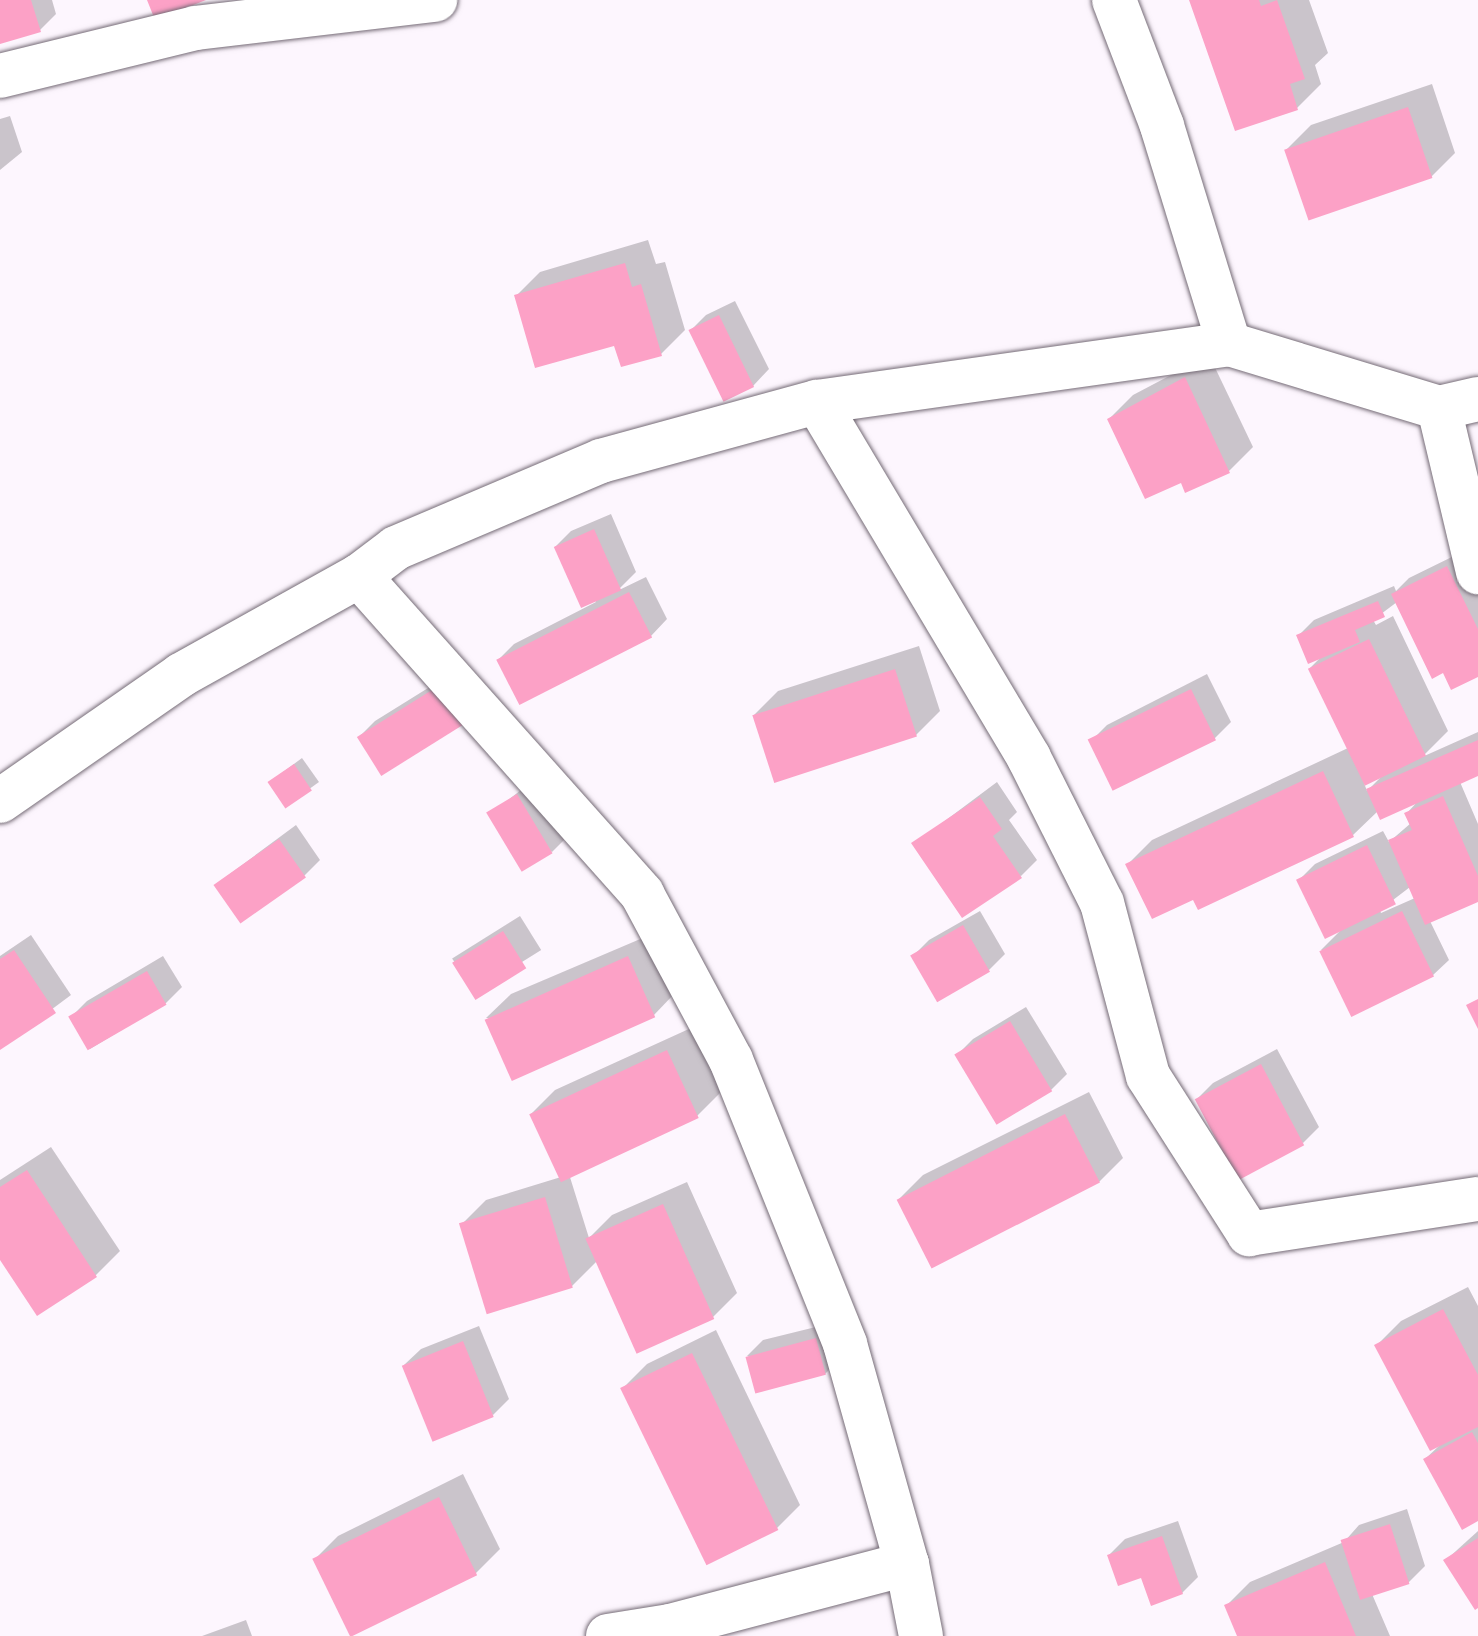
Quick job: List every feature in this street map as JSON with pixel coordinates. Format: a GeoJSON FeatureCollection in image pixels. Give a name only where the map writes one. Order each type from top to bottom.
{"type":"FeatureCollection","features":[{"type":"Feature","properties":{"kind":"street"},"geometry":{"type":"LineString","coordinates":[[0,76],[195,28],[435,0]]}},
{"type":"Feature","properties":{"kind":"street"},"geometry":{"type":"LineString","coordinates":[[1114,0],[1162,126],[1229,344]]}},
{"type":"Feature","properties":{"kind":"street"},"geometry":{"type":"LineString","coordinates":[[0,801],[181,675],[359,576],[396,548],[601,461],[817,402],[1229,344],[1459,404],[1478,572]]}},
{"type":"Feature","properties":{"kind":"street"},"geometry":{"type":"LineString","coordinates":[[817,402],[1029,758],[1102,903],[1148,1076],[1249,1234],[1478,1199]]}},
{"type":"Feature","properties":{"kind":"street"},"geometry":{"type":"LineString","coordinates":[[359,576],[642,894],[731,1060],[839,1330],[907,1564],[921,1636]]}},
{"type":"Feature","properties":{"kind":"street"},"geometry":{"type":"LineString","coordinates":[[608,1636],[670,1626],[907,1564]]}},
{"type":"Feature","properties":{"kind":"building"},"geometry":{"type":"Polygon","coordinates":[[[0,0],[31,0],[41,32],[0,44],[0,0]]]}},
{"type":"Feature","properties":{"kind":"building"},"geometry":{"type":"Polygon","coordinates":[[[147,0],[206,0],[155,20],[147,0]]]}},
{"type":"Feature","properties":{"kind":"building"},"geometry":{"type":"Polygon","coordinates":[[[1189,0],[1259,0],[1261,6],[1277,0],[1305,79],[1290,84],[1298,110],[1235,131],[1189,0]]]}},
{"type":"Feature","properties":{"kind":"building"},"geometry":{"type":"Polygon","coordinates":[[[1408,107],[1432,178],[1309,221],[1284,150],[1408,107]]]}},
{"type":"Feature","properties":{"kind":"building"},"geometry":{"type":"Polygon","coordinates":[[[625,263],[632,287],[641,284],[662,356],[621,367],[614,346],[535,368],[514,295],[625,263]]]}},
{"type":"Feature","properties":{"kind":"building"},"geometry":{"type":"Polygon","coordinates":[[[719,315],[754,387],[724,402],[688,330],[719,315]]]}},
{"type":"Feature","properties":{"kind":"building"},"geometry":{"type":"Polygon","coordinates":[[[1185,377],[1230,473],[1185,493],[1181,483],[1145,499],[1107,419],[1185,377]]]}},
{"type":"Feature","properties":{"kind":"building"},"geometry":{"type":"Polygon","coordinates":[[[594,529],[621,590],[581,608],[554,547],[594,529]]]}},
{"type":"Feature","properties":{"kind":"building"},"geometry":{"type":"Polygon","coordinates":[[[1447,566],[1478,629],[1478,677],[1451,690],[1443,673],[1432,679],[1391,594],[1447,566]]]}},
{"type":"Feature","properties":{"kind":"building"},"geometry":{"type":"Polygon","coordinates":[[[629,592],[652,637],[519,705],[496,660],[629,592]]]}},
{"type":"Feature","properties":{"kind":"building"},"geometry":{"type":"Polygon","coordinates":[[[1378,601],[1385,617],[1355,630],[1360,642],[1308,664],[1296,635],[1378,601]]]}},
{"type":"Feature","properties":{"kind":"building"},"geometry":{"type":"Polygon","coordinates":[[[1369,639],[1426,756],[1365,786],[1308,669],[1369,639]]]}},
{"type":"Feature","properties":{"kind":"building"},"geometry":{"type":"Polygon","coordinates":[[[895,669],[917,737],[774,783],[752,715],[895,669]]]}},
{"type":"Feature","properties":{"kind":"building"},"geometry":{"type":"Polygon","coordinates":[[[440,685],[464,724],[381,776],[357,737],[440,685]]]}},
{"type":"Feature","properties":{"kind":"building"},"geometry":{"type":"Polygon","coordinates":[[[1191,689],[1216,740],[1113,791],[1088,739],[1191,689]]]}},
{"type":"Feature","properties":{"kind":"building"},"geometry":{"type":"Polygon","coordinates":[[[1478,740],[1478,776],[1380,820],[1366,789],[1478,740]]]}},
{"type":"Feature","properties":{"kind":"building"},"geometry":{"type":"Polygon","coordinates":[[[294,764],[312,791],[285,808],[267,782],[294,764]]]}},
{"type":"Feature","properties":{"kind":"building"},"geometry":{"type":"Polygon","coordinates":[[[1323,771],[1354,837],[1198,910],[1193,900],[1152,919],[1125,864],[1323,771]]]}},
{"type":"Feature","properties":{"kind":"building"},"geometry":{"type":"Polygon","coordinates":[[[517,794],[553,853],[522,872],[486,813],[517,794]]]}},
{"type":"Feature","properties":{"kind":"building"},"geometry":{"type":"Polygon","coordinates":[[[1443,796],[1478,876],[1478,902],[1425,925],[1388,840],[1412,830],[1404,813],[1443,796]]]}},
{"type":"Feature","properties":{"kind":"building"},"geometry":{"type":"Polygon","coordinates":[[[980,797],[1002,829],[993,836],[1022,878],[962,918],[911,843],[980,797]]]}},
{"type":"Feature","properties":{"kind":"building"},"geometry":{"type":"Polygon","coordinates":[[[279,839],[306,878],[240,923],[213,885],[279,839]]]}},
{"type":"Feature","properties":{"kind":"building"},"geometry":{"type":"Polygon","coordinates":[[[1367,845],[1396,904],[1325,939],[1296,880],[1367,845]]]}},
{"type":"Feature","properties":{"kind":"building"},"geometry":{"type":"Polygon","coordinates":[[[1402,911],[1434,977],[1351,1017],[1319,951],[1402,911]]]}},
{"type":"Feature","properties":{"kind":"building"},"geometry":{"type":"Polygon","coordinates":[[[963,925],[990,972],[937,1002],[910,956],[963,925]]]}},
{"type":"Feature","properties":{"kind":"building"},"geometry":{"type":"Polygon","coordinates":[[[503,931],[526,968],[475,1000],[452,963],[503,931]]]}},
{"type":"Feature","properties":{"kind":"building"},"geometry":{"type":"Polygon","coordinates":[[[14,950],[56,1013],[0,1050],[0,959],[14,950]]]}},
{"type":"Feature","properties":{"kind":"building"},"geometry":{"type":"Polygon","coordinates":[[[628,956],[655,1017],[512,1081],[485,1020],[628,956]]]}},
{"type":"Feature","properties":{"kind":"building"},"geometry":{"type":"Polygon","coordinates":[[[147,971],[166,1005],[88,1050],[68,1016],[147,971]]]}},
{"type":"Feature","properties":{"kind":"building"},"geometry":{"type":"Polygon","coordinates":[[[1478,999],[1478,1029],[1466,1005],[1478,999]]]}},
{"type":"Feature","properties":{"kind":"building"},"geometry":{"type":"Polygon","coordinates":[[[1010,1021],[1052,1091],[997,1125],[954,1054],[1010,1021]]]}},
{"type":"Feature","properties":{"kind":"building"},"geometry":{"type":"Polygon","coordinates":[[[667,1050],[699,1118],[561,1182],[529,1114],[667,1050]]]}},
{"type":"Feature","properties":{"kind":"building"},"geometry":{"type":"Polygon","coordinates":[[[1261,1064],[1304,1145],[1238,1180],[1195,1099],[1261,1064]]]}},
{"type":"Feature","properties":{"kind":"building"},"geometry":{"type":"Polygon","coordinates":[[[1065,1114],[1100,1183],[932,1268],[897,1200],[1065,1114]]]}},
{"type":"Feature","properties":{"kind":"building"},"geometry":{"type":"Polygon","coordinates":[[[27,1170],[97,1277],[37,1316],[0,1260],[0,1187],[27,1170]]]}},
{"type":"Feature","properties":{"kind":"building"},"geometry":{"type":"Polygon","coordinates":[[[545,1197],[573,1288],[487,1314],[459,1223],[545,1197]]]}},
{"type":"Feature","properties":{"kind":"building"},"geometry":{"type":"Polygon","coordinates":[[[663,1204],[714,1319],[637,1354],[585,1239],[663,1204]]]}},
{"type":"Feature","properties":{"kind":"building"},"geometry":{"type":"Polygon","coordinates":[[[1443,1309],[1478,1375],[1478,1427],[1430,1451],[1374,1345],[1443,1309]]]}},
{"type":"Feature","properties":{"kind":"building"},"geometry":{"type":"Polygon","coordinates":[[[816,1338],[826,1375],[755,1394],[745,1357],[816,1338]]]}},
{"type":"Feature","properties":{"kind":"building"},"geometry":{"type":"Polygon","coordinates":[[[463,1341],[494,1417],[433,1442],[402,1366],[463,1341]]]}},
{"type":"Feature","properties":{"kind":"building"},"geometry":{"type":"Polygon","coordinates":[[[692,1353],[778,1530],[706,1565],[620,1388],[692,1353]]]}},
{"type":"Feature","properties":{"kind":"building"},"geometry":{"type":"Polygon","coordinates":[[[1472,1432],[1478,1443],[1478,1521],[1462,1530],[1423,1459],[1472,1432]]]}},
{"type":"Feature","properties":{"kind":"building"},"geometry":{"type":"Polygon","coordinates":[[[439,1497],[477,1575],[350,1636],[312,1559],[439,1497]]]}},
{"type":"Feature","properties":{"kind":"building"},"geometry":{"type":"Polygon","coordinates":[[[1390,1524],[1409,1584],[1360,1600],[1341,1540],[1390,1524]]]}},
{"type":"Feature","properties":{"kind":"building"},"geometry":{"type":"Polygon","coordinates":[[[1162,1536],[1183,1594],[1151,1606],[1141,1578],[1118,1586],[1107,1555],[1162,1536]]]}},
{"type":"Feature","properties":{"kind":"building"},"geometry":{"type":"Polygon","coordinates":[[[1478,1538],[1478,1608],[1475,1610],[1443,1560],[1478,1538]]]}},
{"type":"Feature","properties":{"kind":"building"},"geometry":{"type":"Polygon","coordinates":[[[1325,1562],[1356,1636],[1237,1636],[1224,1605],[1325,1562]]]}}]}
